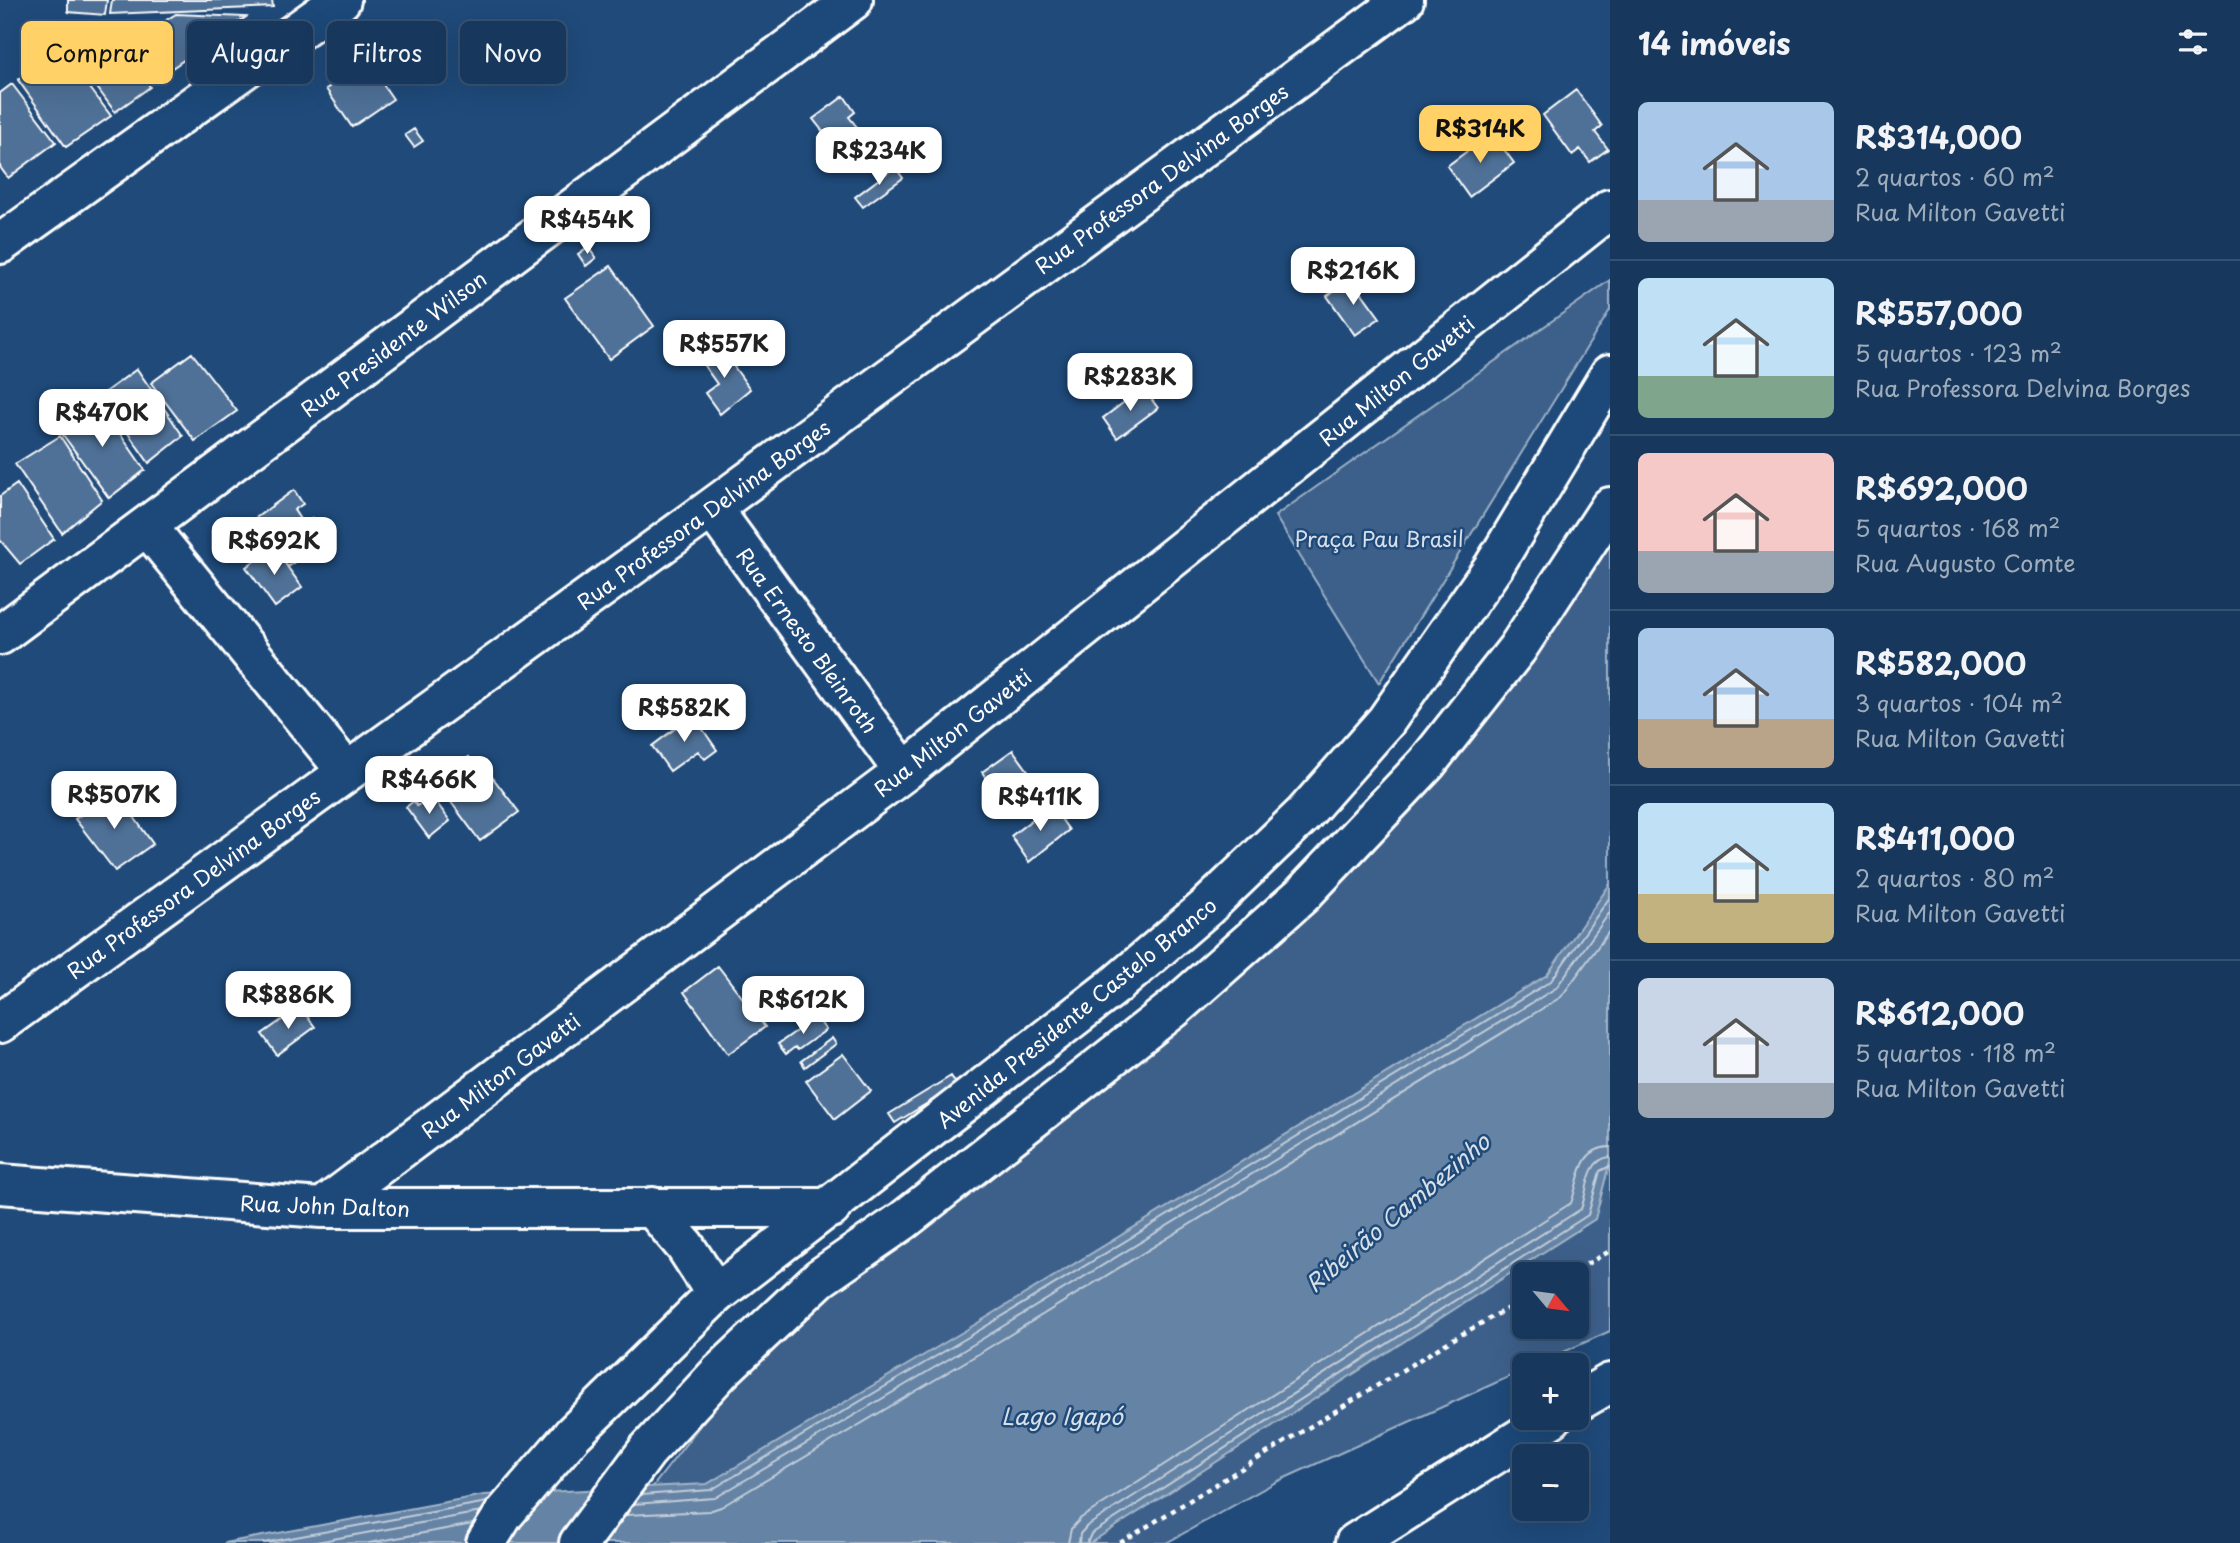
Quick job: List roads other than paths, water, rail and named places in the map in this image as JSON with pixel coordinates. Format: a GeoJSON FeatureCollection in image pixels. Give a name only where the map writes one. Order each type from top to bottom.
{"type":"FeatureCollection","features":[{"type":"Feature","properties":{"kind":"street"},"geometry":{"type":"LineString","coordinates":[[0,244],[341,0]]}},
{"type":"Feature","properties":{"kind":"street","name":"Rua Presidente Wilson"},"geometry":{"type":"LineString","coordinates":[[0,635],[853,0]]}},
{"type":"Feature","properties":{"kind":"street","name":"Rua Professora Delvina Borges"},"geometry":{"type":"LineString","coordinates":[[0,1023],[712,508],[1404,0]]}},
{"type":"Feature","properties":{"kind":"street","name":"Rua Milton Gavetti"},"geometry":{"type":"LineString","coordinates":[[322,1208],[904,772],[1610,209]]}},
{"type":"Feature","properties":{"kind":"street"},"geometry":{"type":"LineString","coordinates":[[1569,241],[1610,245]]}},
{"type":"Feature","properties":{"kind":"street","name":"Avenida Presidente Castelo Branco"},"geometry":{"type":"LineString","coordinates":[[485,1543],[504,1514],[573,1434],[716,1294],[831,1208],[1117,984],[1208,907],[1303,815],[1386,721],[1479,588],[1610,374]]}},
{"type":"Feature","properties":{"kind":"street"},"geometry":{"type":"LineString","coordinates":[[579,1543],[647,1451],[719,1372],[820,1278],[904,1220],[1151,1026],[1302,895],[1435,753],[1517,649],[1610,506]]}},
{"type":"Feature","properties":{"kind":"street","name":"Rua Ernesto Bleinroth"},"geometry":{"type":"LineString","coordinates":[[712,508],[904,772]]}},
{"type":"Feature","properties":{"kind":"street"},"geometry":{"type":"LineString","coordinates":[[147,526],[347,772]]}},
{"type":"Feature","properties":{"kind":"street","name":"Rua John Dalton"},"geometry":{"type":"LineString","coordinates":[[0,1184],[322,1208],[831,1208]]}},
{"type":"Feature","properties":{"kind":"street"},"geometry":{"type":"LineString","coordinates":[[652,1207],[685,1246],[716,1294]]}},
{"type":"Feature","properties":{"kind":"street"},"geometry":{"type":"LineString","coordinates":[[1589,1395],[1610,1383]]}},
{"type":"Feature","properties":{"kind":"street"},"geometry":{"type":"LineString","coordinates":[[1355,1543],[1533,1430]]}},
{"type":"Feature","properties":{"kind":"water","name":"Lago Igapó"},"geometry":{"type":"Polygon","coordinates":[[[1610,884],[1610,1161],[1595,1219],[1528,1262],[1512,1262],[1512,1272],[1090,1543],[224,1543],[484,1495],[707,1484],[966,1330],[1547,975],[1610,884]]]}},
{"type":"Feature","properties":{"kind":"park label","name":"Praça Pau Brasil"},"geometry":{"type":"Point","coordinates":[1379,538]}},
{"type":"Feature","properties":{"kind":"water label","name":"Ribeirão Cambezinho"},"geometry":{"type":"Point","coordinates":[1397,1212]}}]}
